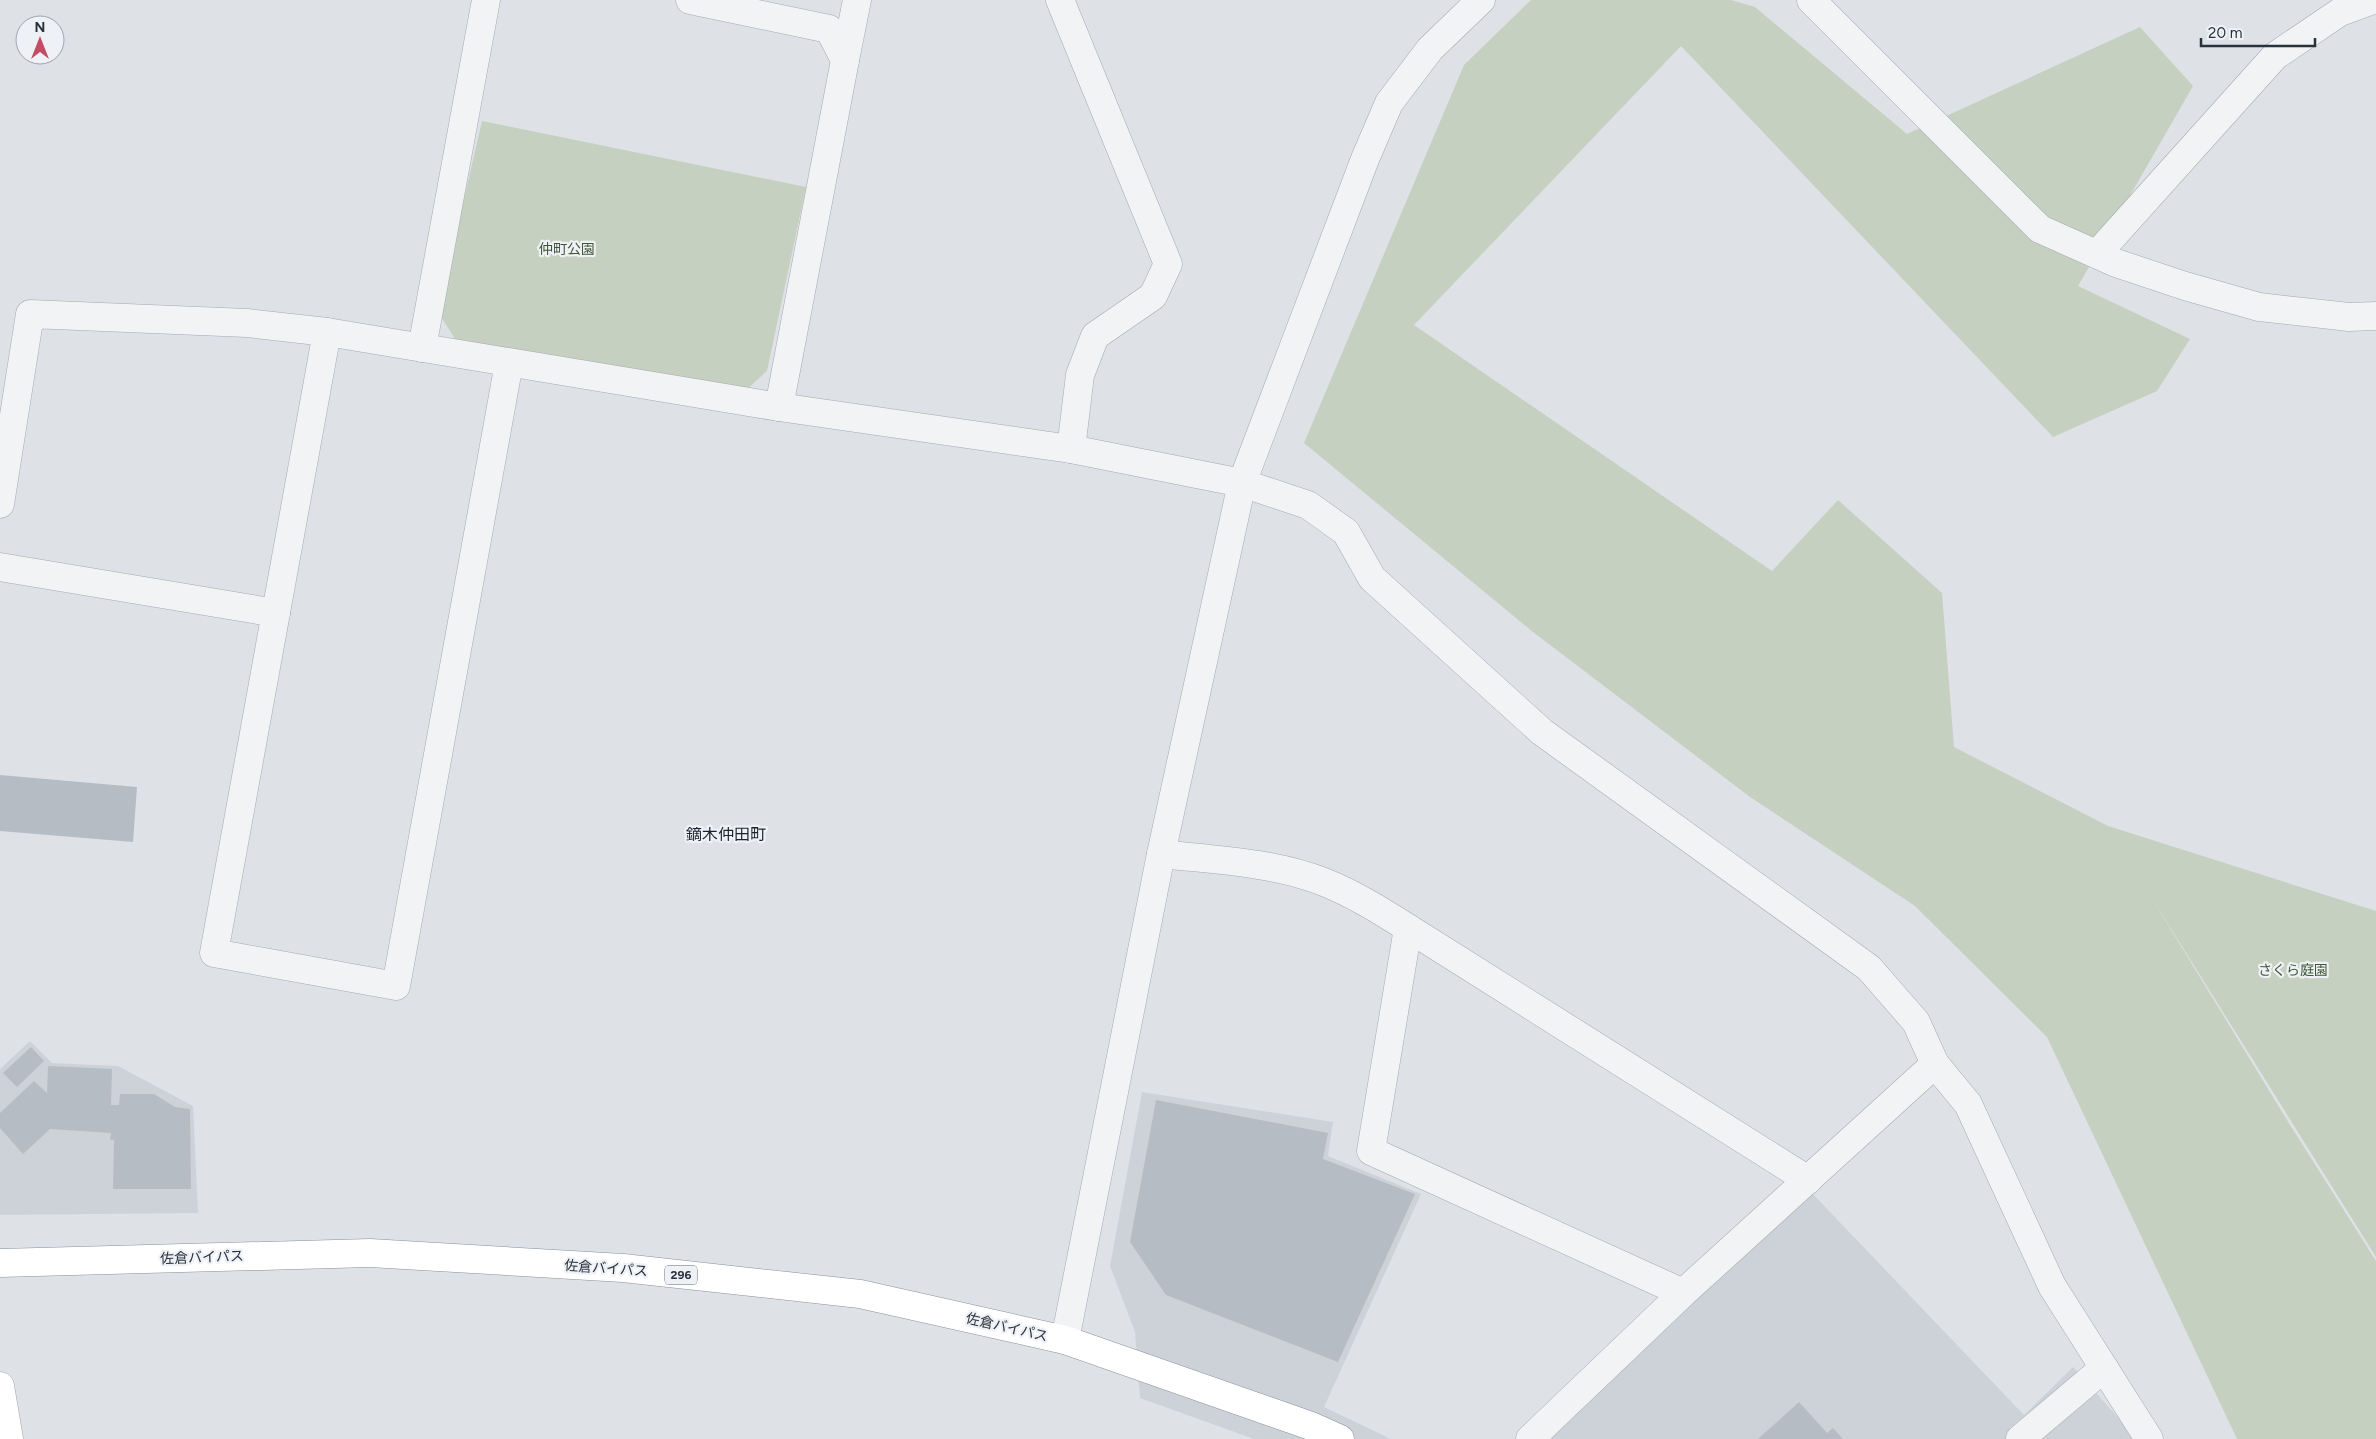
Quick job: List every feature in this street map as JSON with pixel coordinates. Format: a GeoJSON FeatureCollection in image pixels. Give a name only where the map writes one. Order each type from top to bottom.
{"type":"FeatureCollection","features":[{"type":"Feature","properties":{"kind":"main road","name":"佐倉バイパス"},"geometry":{"type":"LineString","coordinates":[[0,1263],[370,1253],[623,1268],[860,1294],[1065,1340],[1310,1426],[1340,1439]]}},
{"type":"Feature","properties":{"kind":"main road"},"geometry":{"type":"LineString","coordinates":[[0,1386],[8,1435]]}},
{"type":"Feature","properties":{"kind":"street"},"geometry":{"type":"LineString","coordinates":[[422,348],[486,0]]}},
{"type":"Feature","properties":{"kind":"street"},"geometry":{"type":"LineString","coordinates":[[690,0],[829,29],[845,60]]}},
{"type":"Feature","properties":{"kind":"street"},"geometry":{"type":"LineString","coordinates":[[779,407],[857,0]]}},
{"type":"Feature","properties":{"kind":"street"},"geometry":{"type":"LineString","coordinates":[[1060,0],[1168,264],[1153,296],[1095,336],[1080,375],[1072,449]]}},
{"type":"Feature","properties":{"kind":"street"},"geometry":{"type":"LineString","coordinates":[[1065,1340],[1161,854],[1242,483],[1365,159],[1390,103],[1430,49],[1481,0]]}},
{"type":"Feature","properties":{"kind":"street"},"geometry":{"type":"LineString","coordinates":[[1811,0],[2040,229],[2097,254],[2185,286],[2260,307],[2349,317],[2376,316]]}},
{"type":"Feature","properties":{"kind":"street"},"geometry":{"type":"LineString","coordinates":[[2097,254],[2275,56],[2340,12],[2373,0]]}},
{"type":"Feature","properties":{"kind":"street"},"geometry":{"type":"LineString","coordinates":[[0,504],[30,314],[247,323],[327,332],[779,407],[1072,449],[1242,483],[1308,505],[1346,532],[1372,578],[1542,732],[1869,968],[1916,1022],[1935,1064],[1968,1104],[2052,1286],[2150,1439]]}},
{"type":"Feature","properties":{"kind":"street"},"geometry":{"type":"LineString","coordinates":[[327,332],[214,953],[396,986],[509,363]]}},
{"type":"Feature","properties":{"kind":"street"},"geometry":{"type":"LineString","coordinates":[[0,567],[276,613]]}},
{"type":"Feature","properties":{"kind":"street"},"geometry":{"type":"LineString","coordinates":[[1161,854],[1262,866],[1323,882],[1375,907],[1808,1180]]}},
{"type":"Feature","properties":{"kind":"street"},"geometry":{"type":"LineString","coordinates":[[1408,928],[1371,1151],[1683,1293]]}},
{"type":"Feature","properties":{"kind":"street"},"geometry":{"type":"LineString","coordinates":[[1530,1439],[1683,1293],[1935,1064]]}},
{"type":"Feature","properties":{"kind":"street"},"geometry":{"type":"LineString","coordinates":[[2020,1439],[2104,1368]]}},
{"type":"Feature","properties":{"kind":"shaded area"},"geometry":{"type":"Polygon","coordinates":[[[30,1041],[52,1063],[118,1066],[193,1106],[198,1213],[0,1215],[0,1069],[30,1041]]]}},
{"type":"Feature","properties":{"kind":"shaded area"},"geometry":{"type":"Polygon","coordinates":[[[1142,1092],[1333,1122],[1328,1156],[1421,1194],[1324,1407],[1391,1439],[1254,1439],[1140,1398],[1135,1332],[1110,1266],[1142,1092]]]}},
{"type":"Feature","properties":{"kind":"shaded area"},"geometry":{"type":"Polygon","coordinates":[[[1809,1190],[2024,1415],[2073,1367],[2137,1439],[1551,1439],[1809,1190]]]}},
{"type":"Feature","properties":{"kind":"green space","name":"さくら庭園"},"geometry":{"type":"Polygon","coordinates":[[[1531,0],[1731,0],[1755,7],[1907,134],[2140,27],[2193,86],[2078,286],[2190,339],[2157,391],[2053,437],[1681,46],[1414,325],[1772,571],[1838,500],[1942,593],[1954,747],[2108,826],[2376,911],[2376,1257],[2148,892],[2287,1120],[2376,1261],[2376,1439],[2237,1439],[2047,1037],[1915,906],[1750,797],[1533,632],[1304,443],[1464,65],[1531,0]]]}},
{"type":"Feature","properties":{"kind":"green space","name":"仲町公園"},"geometry":{"type":"Polygon","coordinates":[[[482,121],[806,187],[767,371],[746,390],[455,339],[438,312],[482,121]]]}},
{"type":"Feature","properties":{"kind":"building"},"geometry":{"type":"Polygon","coordinates":[[[0,775],[137,787],[133,842],[0,831],[0,775]]]}},
{"type":"Feature","properties":{"kind":"building"},"geometry":{"type":"Polygon","coordinates":[[[31,1047],[44,1061],[17,1087],[3,1073],[31,1047]]]}},
{"type":"Feature","properties":{"kind":"building"},"geometry":{"type":"Polygon","coordinates":[[[48,1066],[112,1069],[111,1105],[119,1105],[120,1094],[154,1094],[175,1107],[190,1109],[191,1189],[113,1189],[114,1140],[110,1140],[111,1133],[50,1129],[23,1154],[0,1128],[0,1113],[34,1081],[47,1093],[48,1066]]]}},
{"type":"Feature","properties":{"kind":"building"},"geometry":{"type":"Polygon","coordinates":[[[1156,1100],[1328,1133],[1323,1159],[1415,1194],[1338,1362],[1166,1295],[1130,1242],[1156,1100]]]}},
{"type":"Feature","properties":{"kind":"building"},"geometry":{"type":"Polygon","coordinates":[[[1799,1402],[1827,1433],[1833,1428],[1843,1439],[1758,1439],[1799,1402]]]}},
{"type":"Feature","properties":{"kind":"district","name":"鏑木仲田町"},"geometry":{"type":"Point","coordinates":[726,834]}}]}
